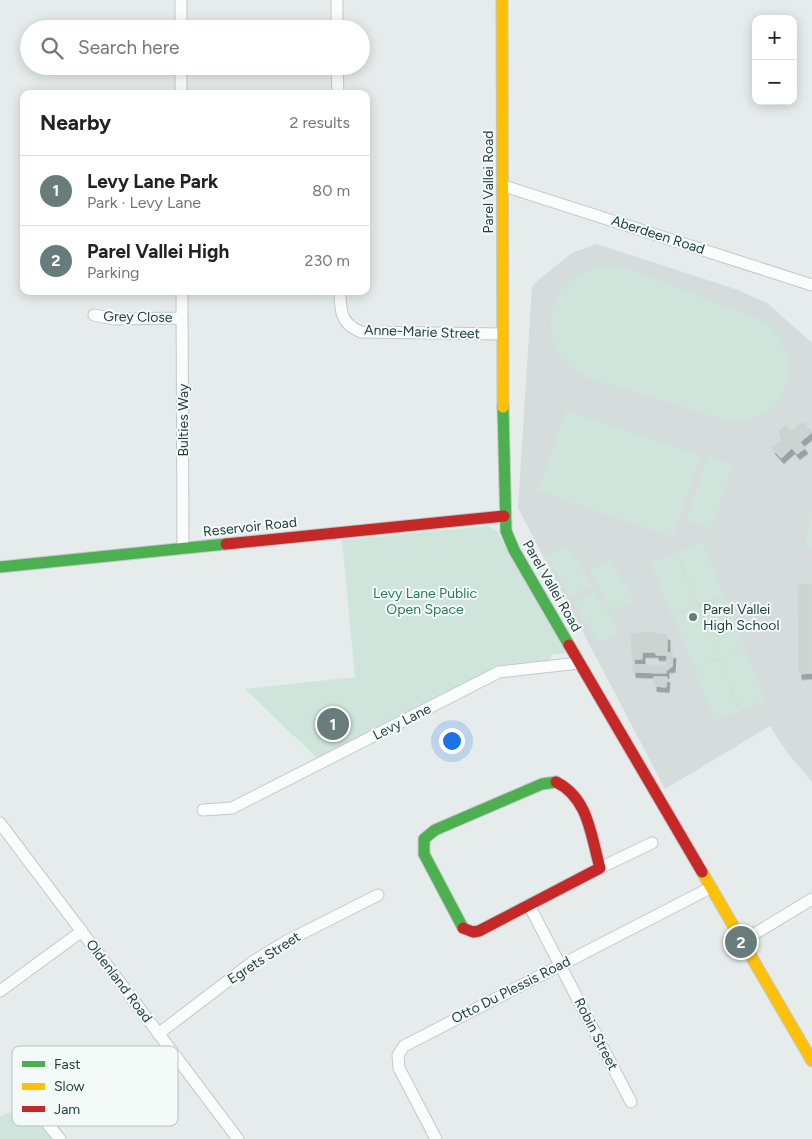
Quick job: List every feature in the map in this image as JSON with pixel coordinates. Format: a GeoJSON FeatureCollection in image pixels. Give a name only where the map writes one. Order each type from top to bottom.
{"type":"FeatureCollection","features":[{"type":"Feature","properties":{"kind":"street"},"geometry":{"type":"LineString","coordinates":[[181,0],[181,20]]}},
{"type":"Feature","properties":{"kind":"street"},"geometry":{"type":"LineString","coordinates":[[337,0],[337,20]]}},
{"type":"Feature","properties":{"kind":"street","name":"Parel Vallei Road"},"geometry":{"type":"LineString","coordinates":[[502,0],[504,516],[506,531],[514,550],[579,663],[812,1061]]}},
{"type":"Feature","properties":{"kind":"street"},"geometry":{"type":"LineString","coordinates":[[181,75],[181,90]]}},
{"type":"Feature","properties":{"kind":"street"},"geometry":{"type":"LineString","coordinates":[[338,75],[338,90]]}},
{"type":"Feature","properties":{"kind":"street","name":"Aberdeen Road"},"geometry":{"type":"LineString","coordinates":[[504,186],[812,285]]}},
{"type":"Feature","properties":{"kind":"street","name":"Bulties Way"},"geometry":{"type":"LineString","coordinates":[[182,295],[184,549]]}},
{"type":"Feature","properties":{"kind":"street","name":"Anne-Marie Street"},"geometry":{"type":"LineString","coordinates":[[340,295],[343,318],[353,329],[361,332],[503,334]]}},
{"type":"Feature","properties":{"kind":"street","name":"Grey Close"},"geometry":{"type":"LineString","coordinates":[[94,315],[114,319],[182,318]]}},
{"type":"Feature","properties":{"kind":"street","name":"Reservoir Road"},"geometry":{"type":"LineString","coordinates":[[0,567],[504,516]]}},
{"type":"Feature","properties":{"kind":"street","name":"Levy Lane"},"geometry":{"type":"LineString","coordinates":[[203,810],[232,808],[499,672],[579,663]]}},
{"type":"Feature","properties":{"kind":"street"},"geometry":{"type":"LineString","coordinates":[[600,868],[589,824],[583,810],[566,787],[556,782],[542,784],[435,830],[424,839],[424,854],[464,930],[479,931],[652,843]]}},
{"type":"Feature","properties":{"kind":"street","name":"Oldenland Road"},"geometry":{"type":"LineString","coordinates":[[0,823],[167,1046]]}},
{"type":"Feature","properties":{"kind":"street","name":"Otto Du Plessis Road"},"geometry":{"type":"LineString","coordinates":[[436,1139],[399,1068],[400,1050],[408,1043],[710,888]]}},
{"type":"Feature","properties":{"kind":"street","name":"Egrets Street"},"geometry":{"type":"LineString","coordinates":[[158,1034],[254,961],[287,941],[378,894]]}},
{"type":"Feature","properties":{"kind":"street"},"geometry":{"type":"LineString","coordinates":[[741,942],[812,899]]}},
{"type":"Feature","properties":{"kind":"street","name":"Robin Street"},"geometry":{"type":"LineString","coordinates":[[529,905],[631,1102]]}},
{"type":"Feature","properties":{"kind":"street"},"geometry":{"type":"LineString","coordinates":[[0,991],[82,931]]}},
{"type":"Feature","properties":{"kind":"street","name":"Oldenland Road"},"geometry":{"type":"LineString","coordinates":[[178,1060],[238,1139]]}},
{"type":"Feature","properties":{"kind":"street"},"geometry":{"type":"LineString","coordinates":[[49,1126],[60,1139]]}},
{"type":"Feature","properties":{"kind":"shaded area","name":"Parel Vallei High School"},"geometry":{"type":"Polygon","coordinates":[[[597,244],[735,289],[767,303],[812,343],[812,782],[786,751],[770,726],[665,789],[518,508],[532,288],[536,282],[572,253],[597,244]]]}},
{"type":"Feature","properties":{"kind":"green space"},"geometry":{"type":"Polygon","coordinates":[[[600,266],[630,269],[758,319],[775,333],[785,350],[788,367],[786,384],[778,400],[765,412],[747,419],[725,420],[585,377],[568,364],[557,349],[552,333],[551,316],[556,300],[566,286],[581,274],[600,266]]]}},
{"type":"Feature","properties":{"kind":"green space"},"geometry":{"type":"Polygon","coordinates":[[[566,410],[700,456],[673,537],[538,491],[566,410]]]}},
{"type":"Feature","properties":{"kind":"green space"},"geometry":{"type":"Polygon","coordinates":[[[708,457],[733,465],[712,528],[686,520],[708,457]]]}},
{"type":"Feature","properties":{"kind":"green space"},"geometry":{"type":"Polygon","coordinates":[[[812,512],[812,548],[805,546],[812,512]]]}},
{"type":"Feature","properties":{"kind":"green space","name":"Levy Lane Public Open Space"},"geometry":{"type":"Polygon","coordinates":[[[488,526],[496,530],[566,653],[553,654],[546,663],[498,666],[457,690],[450,691],[330,755],[325,754],[317,758],[245,689],[355,677],[342,540],[488,526]]]}},
{"type":"Feature","properties":{"kind":"green space"},"geometry":{"type":"Polygon","coordinates":[[[703,542],[723,594],[698,604],[678,552],[703,542]]]}},
{"type":"Feature","properties":{"kind":"green space"},"geometry":{"type":"Polygon","coordinates":[[[567,544],[591,585],[571,597],[547,556],[567,544]]]}},
{"type":"Feature","properties":{"kind":"green space"},"geometry":{"type":"Polygon","coordinates":[[[676,553],[696,604],[671,615],[651,563],[676,553]]]}},
{"type":"Feature","properties":{"kind":"green space"},"geometry":{"type":"Polygon","coordinates":[[[610,559],[634,600],[613,612],[589,571],[610,559]]]}},
{"type":"Feature","properties":{"kind":"green space"},"geometry":{"type":"Polygon","coordinates":[[[595,591],[619,632],[599,644],[575,603],[595,591]]]}},
{"type":"Feature","properties":{"kind":"green space"},"geometry":{"type":"Polygon","coordinates":[[[724,596],[744,648],[719,658],[699,606],[724,596]]]}},
{"type":"Feature","properties":{"kind":"green space"},"geometry":{"type":"Polygon","coordinates":[[[697,606],[718,658],[694,668],[673,616],[697,606]]]}},
{"type":"Feature","properties":{"kind":"green space"},"geometry":{"type":"Polygon","coordinates":[[[745,649],[765,700],[741,710],[720,659],[745,649]]]}},
{"type":"Feature","properties":{"kind":"green space"},"geometry":{"type":"Polygon","coordinates":[[[719,660],[739,711],[715,721],[695,669],[719,660]]]}},
{"type":"Feature","properties":{"kind":"green space"},"geometry":{"type":"Polygon","coordinates":[[[12,1112],[12,1126],[49,1126],[60,1139],[0,1139],[0,1116],[12,1112]]]}},
{"type":"Feature","properties":{"kind":"building"},"geometry":{"type":"Polygon","coordinates":[[[803,422],[812,432],[800,442],[805,448],[797,454],[792,448],[781,458],[772,448],[783,439],[778,432],[786,425],[791,431],[803,422]]]}},
{"type":"Feature","properties":{"kind":"building"},"geometry":{"type":"Polygon","coordinates":[[[812,584],[812,673],[799,674],[798,585],[812,584]]]}},
{"type":"Feature","properties":{"kind":"building"},"geometry":{"type":"Polygon","coordinates":[[[649,632],[667,635],[667,653],[673,653],[672,667],[666,667],[666,673],[633,672],[631,634],[649,632]],[[642,652],[642,659],[633,659],[633,665],[667,665],[667,655],[656,655],[656,652],[642,652]]]}},
{"type":"Feature","properties":{"kind":"building"},"geometry":{"type":"Polygon","coordinates":[[[654,677],[667,677],[666,687],[654,686],[654,677]]]}},
{"type":"Feature","properties":{"kind":"traffic: fast"},"geometry":{"type":"LineString","coordinates":[[503,407],[506,531],[514,550],[569,645]]}},
{"type":"Feature","properties":{"kind":"traffic: fast"},"geometry":{"type":"LineString","coordinates":[[0,567],[226,544]]}},
{"type":"Feature","properties":{"kind":"traffic: fast"},"geometry":{"type":"LineString","coordinates":[[463,928],[424,854],[424,839],[435,830],[542,784],[556,782]]}},
{"type":"Feature","properties":{"kind":"traffic: slow"},"geometry":{"type":"LineString","coordinates":[[502,0],[503,407]]}},
{"type":"Feature","properties":{"kind":"traffic: slow"},"geometry":{"type":"LineString","coordinates":[[702,872],[812,1061]]}},
{"type":"Feature","properties":{"kind":"traffic: jam"},"geometry":{"type":"LineString","coordinates":[[226,544],[504,516]]}},
{"type":"Feature","properties":{"kind":"traffic: jam"},"geometry":{"type":"LineString","coordinates":[[569,645],[702,872]]}},
{"type":"Feature","properties":{"kind":"traffic: jam"},"geometry":{"type":"LineString","coordinates":[[463,928],[473,932],[479,931],[600,868],[591,831],[582,808],[576,798],[556,782]]}},
{"type":"Feature","properties":{"kind":"place","name":"Parel Vallei High School"},"geometry":{"type":"Point","coordinates":[693,617]}},
{"type":"Feature","properties":{"kind":"place","name":"Levy Lane Park"},"geometry":{"type":"Point","coordinates":[333,724]}},
{"type":"Feature","properties":{"kind":"place","name":"Parel Vallei High"},"geometry":{"type":"Point","coordinates":[741,942]}}]}
